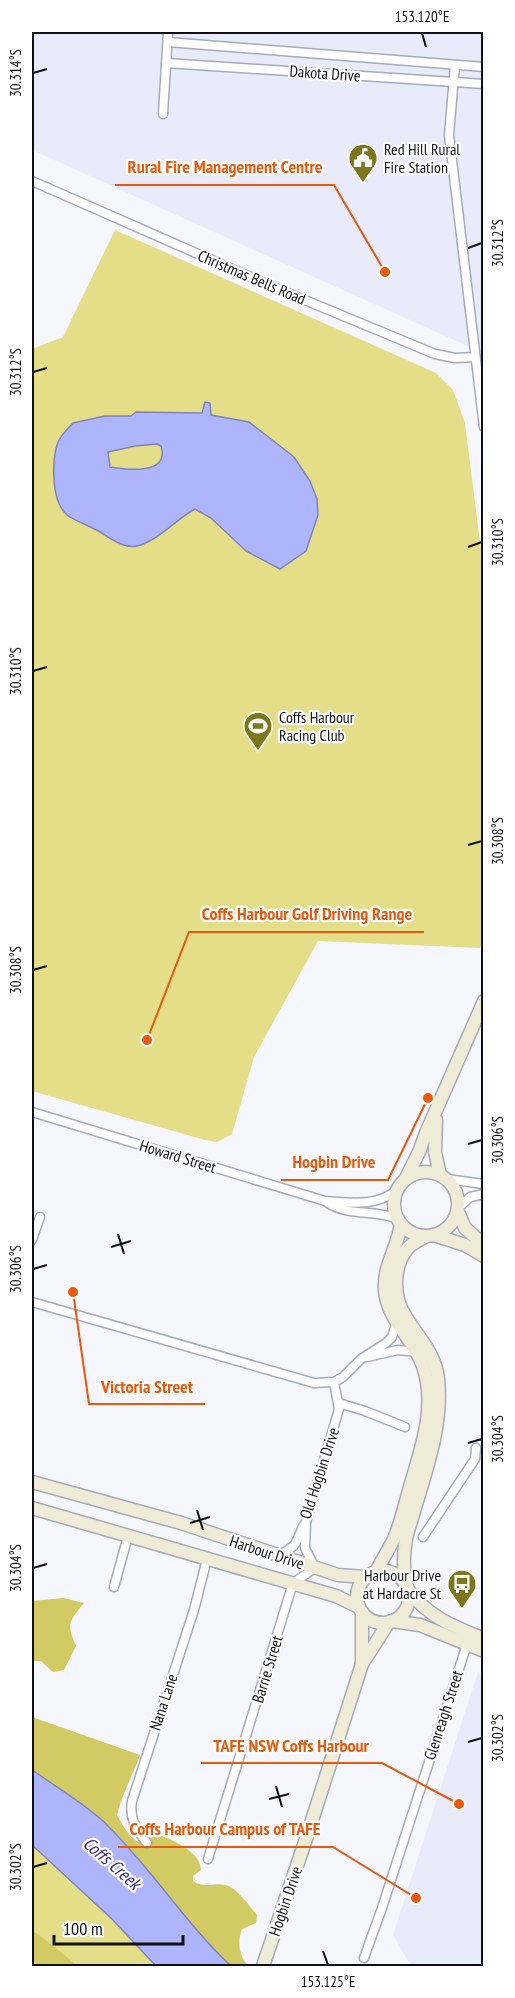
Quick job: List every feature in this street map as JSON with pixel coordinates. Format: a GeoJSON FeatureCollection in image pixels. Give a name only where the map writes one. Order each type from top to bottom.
{"type":"FeatureCollection","features":[{"type":"Feature","properties":{"kind":"main road"},"geometry":{"type":"LineString","coordinates":[[483,1001],[419,1152],[394,1199],[399,1221],[398,1243],[389,1261],[385,1283],[388,1305],[418,1353],[427,1381],[428,1410],[424,1440],[397,1531],[371,1574],[357,1591],[361,1610],[374,1621],[420,1625],[483,1651]]}},
{"type":"Feature","properties":{"kind":"main road"},"geometry":{"type":"LineString","coordinates":[[436,1111],[435,1152],[443,1177]]}},
{"type":"Feature","properties":{"kind":"main road"},"geometry":{"type":"LineString","coordinates":[[406,1179],[422,1172],[443,1177],[454,1187],[458,1197],[458,1210],[465,1228],[483,1245]]}},
{"type":"Feature","properties":{"kind":"main road"},"geometry":{"type":"LineString","coordinates":[[391,1621],[399,1617],[408,1606],[404,1566],[405,1541],[434,1447],[439,1392],[434,1360],[403,1312],[396,1281],[401,1260],[407,1249],[449,1227],[458,1210]]}},
{"type":"Feature","properties":{"kind":"main road"},"geometry":{"type":"LineString","coordinates":[[399,1221],[416,1235],[430,1236],[465,1245],[483,1256]]}},
{"type":"Feature","properties":{"kind":"main road","name":"Harbour Drive"},"geometry":{"type":"LineString","coordinates":[[32,1482],[180,1523],[343,1576],[371,1574]]}},
{"type":"Feature","properties":{"kind":"main road","name":"Harbour Drive"},"geometry":{"type":"LineString","coordinates":[[32,1508],[336,1596],[361,1610]]}},
{"type":"Feature","properties":{"kind":"main road"},"geometry":{"type":"LineString","coordinates":[[371,1574],[393,1572],[425,1610],[483,1639]]}},
{"type":"Feature","properties":{"kind":"main road","name":"Hogbin Drive"},"geometry":{"type":"LineString","coordinates":[[361,1610],[362,1664]]}},
{"type":"Feature","properties":{"kind":"main road","name":"Hogbin Drive"},"geometry":{"type":"LineString","coordinates":[[264,1964],[362,1664],[391,1621]]}},
{"type":"Feature","properties":{"kind":"street"},"geometry":{"type":"LineString","coordinates":[[164,114],[168,32]]}},
{"type":"Feature","properties":{"kind":"street","name":"Dakota Drive"},"geometry":{"type":"LineString","coordinates":[[168,42],[483,67]]}},
{"type":"Feature","properties":{"kind":"street","name":"Dakota Drive"},"geometry":{"type":"LineString","coordinates":[[166,63],[483,84]]}},
{"type":"Feature","properties":{"kind":"street"},"geometry":{"type":"LineString","coordinates":[[455,65],[449,135],[483,427]]}},
{"type":"Feature","properties":{"kind":"street","name":"Christmas Bells Road"},"geometry":{"type":"LineString","coordinates":[[32,181],[271,286],[435,354],[455,358],[476,357]]}},
{"type":"Feature","properties":{"kind":"street","name":"Howard Street"},"geometry":{"type":"LineString","coordinates":[[32,1112],[325,1201],[343,1210],[381,1214],[399,1221]]}},
{"type":"Feature","properties":{"kind":"street"},"geometry":{"type":"LineString","coordinates":[[443,1177],[483,1184]]}},
{"type":"Feature","properties":{"kind":"street","name":"Howard Street"},"geometry":{"type":"LineString","coordinates":[[325,1201],[371,1202],[387,1197],[397,1190]]}},
{"type":"Feature","properties":{"kind":"street"},"geometry":{"type":"LineString","coordinates":[[458,1210],[470,1197],[483,1194]]}},
{"type":"Feature","properties":{"kind":"street"},"geometry":{"type":"LineString","coordinates":[[32,1240],[40,1217]]}},
{"type":"Feature","properties":{"kind":"street"},"geometry":{"type":"LineString","coordinates":[[32,1302],[314,1383],[334,1382],[343,1377],[361,1359],[392,1337],[397,1322]]}},
{"type":"Feature","properties":{"kind":"street"},"geometry":{"type":"LineString","coordinates":[[361,1359],[398,1350],[418,1353]]}},
{"type":"Feature","properties":{"kind":"street","name":"Old Hogbin Drive"},"geometry":{"type":"LineString","coordinates":[[280,1556],[284,1550],[292,1548],[306,1522],[339,1403],[334,1382]]}},
{"type":"Feature","properties":{"kind":"street"},"geometry":{"type":"LineString","coordinates":[[339,1403],[405,1427]]}},
{"type":"Feature","properties":{"kind":"street"},"geometry":{"type":"LineString","coordinates":[[423,1537],[479,1461],[476,1448]]}},
{"type":"Feature","properties":{"kind":"street"},"geometry":{"type":"LineString","coordinates":[[293,1583],[315,1568],[305,1548],[306,1522]]}},
{"type":"Feature","properties":{"kind":"street"},"geometry":{"type":"LineString","coordinates":[[114,1587],[128,1536]]}},
{"type":"Feature","properties":{"kind":"street","name":"Nana Lane"},"geometry":{"type":"LineString","coordinates":[[147,1843],[135,1827],[130,1814],[132,1801],[194,1610],[207,1559]]}},
{"type":"Feature","properties":{"kind":"street","name":"Barrie Street"},"geometry":{"type":"LineString","coordinates":[[208,1859],[293,1583]]}},
{"type":"Feature","properties":{"kind":"street","name":"Glenreagh Street"},"geometry":{"type":"LineString","coordinates":[[364,1958],[467,1644]]}},
{"type":"Feature","properties":{"kind":"shaded area"},"geometry":{"type":"Polygon","coordinates":[[[32,32],[483,32],[483,353],[32,150],[32,32]]]}},
{"type":"Feature","properties":{"kind":"shaded area","name":"Coffs Harbour Racing Club"},"geometry":{"type":"Polygon","coordinates":[[[115,230],[436,373],[453,390],[465,423],[484,573],[483,940],[480,948],[318,941],[254,1057],[232,1134],[217,1142],[32,1091],[32,349],[63,337],[115,230]]]}},
{"type":"Feature","properties":{"kind":"shaded area"},"geometry":{"type":"Polygon","coordinates":[[[63,1598],[84,1603],[72,1619],[70,1627],[76,1646],[64,1670],[53,1672],[41,1661],[32,1661],[32,1601],[63,1598]]]}},
{"type":"Feature","properties":{"kind":"shaded area"},"geometry":{"type":"Polygon","coordinates":[[[478,1672],[484,1674],[483,1966],[411,1966],[393,1935],[478,1672]]]}},
{"type":"Feature","properties":{"kind":"shaded area"},"geometry":{"type":"Polygon","coordinates":[[[32,1717],[140,1755],[117,1815],[128,1833],[140,1843],[145,1845],[151,1834],[156,1834],[190,1851],[200,1863],[201,1870],[193,1876],[193,1881],[201,1885],[226,1885],[243,1898],[257,1915],[256,1923],[242,1929],[240,1939],[241,1954],[249,1966],[231,1966],[215,1952],[101,1820],[32,1770],[32,1717]]]}},
{"type":"Feature","properties":{"kind":"shaded area"},"geometry":{"type":"Polygon","coordinates":[[[32,1845],[112,1919],[156,1966],[78,1966],[32,1931],[32,1845]]]}},
{"type":"Feature","properties":{"kind":"shaded area"},"geometry":{"type":"Polygon","coordinates":[[[32,1931],[38,1934],[78,1966],[32,1966],[32,1931]]]}},
{"type":"Feature","properties":{"kind":"water"},"geometry":{"type":"Polygon","coordinates":[[[205,402],[210,403],[211,415],[249,422],[294,457],[310,481],[317,499],[318,515],[306,551],[280,569],[246,551],[211,518],[195,509],[152,540],[132,547],[117,542],[67,515],[58,501],[54,481],[55,453],[60,439],[73,423],[105,416],[131,416],[136,412],[202,413],[205,402]],[[157,444],[135,446],[108,452],[110,467],[136,469],[154,466],[162,455],[161,446],[157,444]]]}},
{"type":"Feature","properties":{"kind":"water","name":"Coffs Creek"},"geometry":{"type":"Polygon","coordinates":[[[32,1770],[103,1821],[231,1966],[156,1966],[112,1919],[32,1845],[32,1770]]]}},
{"type":"Feature","properties":{"kind":"place","name":"Red Hill Rural Fire Station"},"geometry":{"type":"Point","coordinates":[363,184]}},
{"type":"Feature","properties":{"kind":"place","name":"Rural Fire Management Centre"},"geometry":{"type":"Point","coordinates":[385,272]}},
{"type":"Feature","properties":{"kind":"place","name":"Coffs Harbour Racing Club"},"geometry":{"type":"Point","coordinates":[258,752]}},
{"type":"Feature","properties":{"kind":"place","name":"Coffs Harbour Golf Driving Range"},"geometry":{"type":"Point","coordinates":[147,1040]}},
{"type":"Feature","properties":{"kind":"place","name":"Hogbin Drive"},"geometry":{"type":"Point","coordinates":[428,1098]}},
{"type":"Feature","properties":{"kind":"place","name":"Victoria Street"},"geometry":{"type":"Point","coordinates":[73,1292]}},
{"type":"Feature","properties":{"kind":"place","name":"Harbour Drive at Hardacre St"},"geometry":{"type":"Point","coordinates":[462,1610]}},
{"type":"Feature","properties":{"kind":"place","name":"TAFE NSW Coffs Harbour"},"geometry":{"type":"Point","coordinates":[459,1804]}},
{"type":"Feature","properties":{"kind":"place","name":"Coffs Harbour Campus of TAFE"},"geometry":{"type":"Point","coordinates":[416,1898]}}]}
